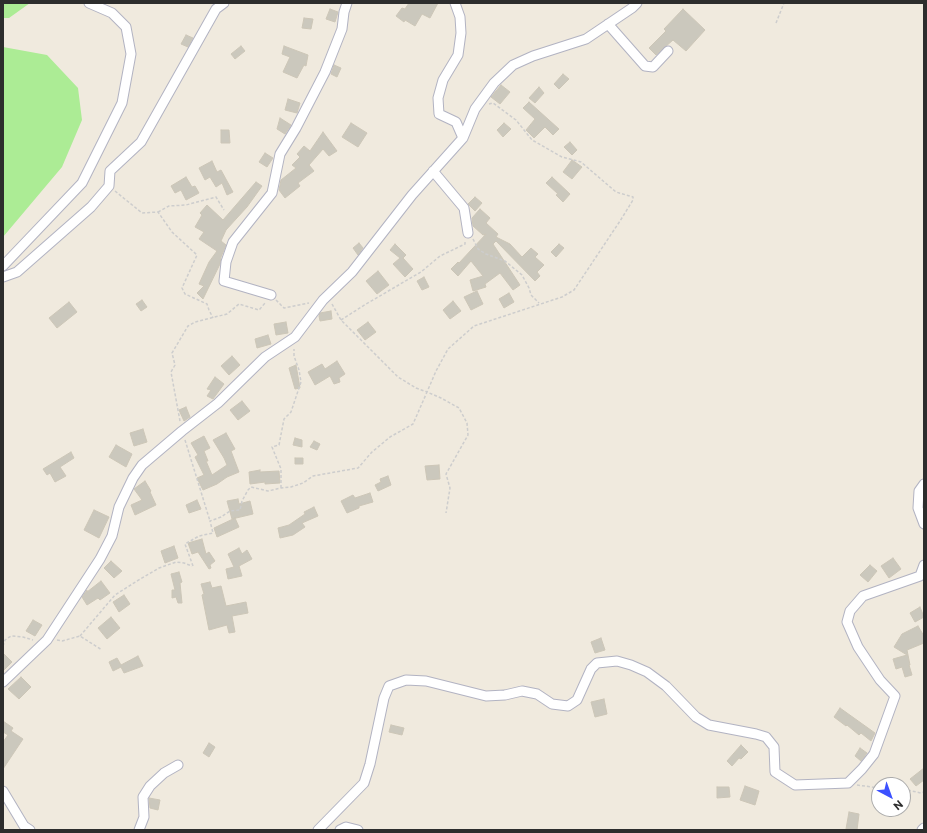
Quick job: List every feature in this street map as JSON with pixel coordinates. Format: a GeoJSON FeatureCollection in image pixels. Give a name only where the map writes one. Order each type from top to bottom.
{"type":"FeatureCollection","features":[{"type":"Feature","properties":{"kind":"street"},"geometry":{"type":"LineString","coordinates":[[3,266],[82,183],[122,103],[131,54],[126,27],[112,13],[89,3]]}},
{"type":"Feature","properties":{"kind":"street"},"geometry":{"type":"LineString","coordinates":[[3,277],[17,272],[91,208],[109,186],[110,171],[141,142],[216,9],[224,3]]}},
{"type":"Feature","properties":{"kind":"street"},"geometry":{"type":"LineString","coordinates":[[271,295],[224,281],[226,262],[233,242],[272,193],[280,154],[296,128],[325,72],[342,29],[344,12],[347,3]]}},
{"type":"Feature","properties":{"kind":"street"},"geometry":{"type":"LineString","coordinates":[[455,3],[460,17],[461,33],[458,55],[443,80],[438,98],[439,114],[456,122],[463,138]]}},
{"type":"Feature","properties":{"kind":"street"},"geometry":{"type":"LineString","coordinates":[[3,682],[47,640],[100,559],[112,536],[119,507],[133,478],[142,466],[182,431],[218,403],[265,357],[295,337],[323,300],[352,272],[412,195],[463,138],[475,109],[494,82],[513,65],[533,56],[586,39],[632,8],[637,3]]}},
{"type":"Feature","properties":{"kind":"street"},"geometry":{"type":"LineString","coordinates":[[608,24],[645,66],[653,67],[668,51]]}},
{"type":"Feature","properties":{"kind":"street"},"geometry":{"type":"LineString","coordinates":[[433,171],[464,208],[468,233]]}},
{"type":"Feature","properties":{"kind":"street"},"geometry":{"type":"LineString","coordinates":[[924,484],[919,491],[918,508],[924,524]]}},
{"type":"Feature","properties":{"kind":"street"},"geometry":{"type":"LineString","coordinates":[[318,830],[364,783],[370,764],[384,698],[389,686],[406,680],[426,681],[486,696],[505,695],[522,691],[537,694],[552,704],[568,706],[577,700],[591,669],[597,663],[617,661],[648,672],[666,686],[696,716],[710,725],[766,737],[774,747],[775,772],[795,785],[848,783],[874,754],[895,696],[880,680],[858,647],[847,622],[850,611],[863,596],[920,576],[924,565]]}},
{"type":"Feature","properties":{"kind":"street"},"geometry":{"type":"LineString","coordinates":[[139,830],[144,817],[143,797],[150,786],[164,773],[178,766]]}},
{"type":"Feature","properties":{"kind":"street"},"geometry":{"type":"LineString","coordinates":[[3,791],[24,826],[30,830]]}},
{"type":"Feature","properties":{"kind":"street"},"geometry":{"type":"LineString","coordinates":[[340,830],[346,827],[358,830]]}},
{"type":"Feature","properties":{"kind":"path"},"geometry":{"type":"LineString","coordinates":[[776,23],[784,3]]}},
{"type":"Feature","properties":{"kind":"path"},"geometry":{"type":"LineString","coordinates":[[210,520],[230,511],[240,510],[242,501],[251,487],[268,491],[291,487],[303,483],[313,476],[358,468],[372,452],[390,437],[413,424],[426,392],[448,349],[474,326],[562,297],[574,290],[620,221],[633,198],[616,192],[581,162],[562,157],[532,140],[516,120],[493,103],[475,109]]}},
{"type":"Feature","properties":{"kind":"path"},"geometry":{"type":"LineString","coordinates":[[109,186],[142,213],[158,212],[170,206],[186,205],[216,197],[224,210]]}},
{"type":"Feature","properties":{"kind":"path"},"geometry":{"type":"LineString","coordinates":[[158,212],[172,232],[196,255],[182,288],[185,294],[207,304],[208,310],[213,318]]}},
{"type":"Feature","properties":{"kind":"path"},"geometry":{"type":"LineString","coordinates":[[468,233],[478,248],[486,254],[505,261],[522,275],[531,295],[540,304]]}},
{"type":"Feature","properties":{"kind":"path"},"geometry":{"type":"LineString","coordinates":[[341,320],[422,272],[440,256],[465,244],[468,233]]}},
{"type":"Feature","properties":{"kind":"path"},"geometry":{"type":"LineString","coordinates":[[281,488],[281,469],[272,447],[278,445],[284,419],[291,412],[301,382],[294,356],[295,337]]}},
{"type":"Feature","properties":{"kind":"path"},"geometry":{"type":"LineString","coordinates":[[426,392],[459,408],[467,423],[468,435],[446,474],[450,488],[446,513]]}},
{"type":"Feature","properties":{"kind":"path"},"geometry":{"type":"LineString","coordinates":[[80,636],[115,595],[137,581],[159,568],[176,562],[193,566],[185,544],[199,536],[213,533],[182,431]]}},
{"type":"Feature","properties":{"kind":"path"},"geometry":{"type":"LineString","coordinates":[[848,783],[871,787]]}},
{"type":"Feature","properties":{"kind":"path"},"geometry":{"type":"LineString","coordinates":[[911,791],[924,792]]}},
{"type":"Feature","properties":{"kind":"green space"},"geometry":{"type":"Polygon","coordinates":[[[3,3],[30,3],[9,18],[3,18],[3,3]]]}},
{"type":"Feature","properties":{"kind":"green space"},"geometry":{"type":"Polygon","coordinates":[[[3,47],[47,55],[78,88],[82,120],[62,167],[3,237],[3,47]]]}},
{"type":"Feature","properties":{"kind":"building"},"geometry":{"type":"Polygon","coordinates":[[[409,3],[438,3],[430,18],[422,14],[415,26],[405,20],[404,22],[396,16],[402,8],[405,9],[409,3]]]}},
{"type":"Feature","properties":{"kind":"building"},"geometry":{"type":"Polygon","coordinates":[[[330,9],[338,12],[335,22],[326,19],[330,9]]]}},
{"type":"Feature","properties":{"kind":"building"},"geometry":{"type":"Polygon","coordinates":[[[683,9],[705,30],[686,51],[673,40],[656,55],[649,48],[666,31],[664,29],[683,9]]]}},
{"type":"Feature","properties":{"kind":"building"},"geometry":{"type":"Polygon","coordinates":[[[304,18],[313,19],[311,29],[302,28],[304,18]]]}},
{"type":"Feature","properties":{"kind":"building"},"geometry":{"type":"Polygon","coordinates":[[[186,35],[193,38],[188,47],[181,44],[186,35]]]}},
{"type":"Feature","properties":{"kind":"building"},"geometry":{"type":"Polygon","coordinates":[[[241,46],[245,51],[235,59],[231,54],[241,46]]]}},
{"type":"Feature","properties":{"kind":"building"},"geometry":{"type":"Polygon","coordinates":[[[284,46],[308,55],[306,66],[304,65],[297,78],[283,72],[290,57],[282,54],[284,46]]]}},
{"type":"Feature","properties":{"kind":"building"},"geometry":{"type":"Polygon","coordinates":[[[334,65],[341,68],[337,77],[331,74],[334,65]]]}},
{"type":"Feature","properties":{"kind":"building"},"geometry":{"type":"Polygon","coordinates":[[[563,74],[569,79],[559,89],[554,84],[563,74]]]}},
{"type":"Feature","properties":{"kind":"building"},"geometry":{"type":"Polygon","coordinates":[[[501,85],[510,92],[500,104],[491,97],[501,85]]]}},
{"type":"Feature","properties":{"kind":"building"},"geometry":{"type":"Polygon","coordinates":[[[539,87],[544,93],[535,103],[529,98],[539,87]]]}},
{"type":"Feature","properties":{"kind":"building"},"geometry":{"type":"Polygon","coordinates":[[[288,99],[300,103],[297,113],[285,110],[288,99]]]}},
{"type":"Feature","properties":{"kind":"building"},"geometry":{"type":"Polygon","coordinates":[[[529,102],[559,129],[553,135],[545,127],[534,138],[526,130],[535,119],[523,108],[529,102]]]}},
{"type":"Feature","properties":{"kind":"building"},"geometry":{"type":"Polygon","coordinates":[[[280,118],[291,125],[285,134],[277,129],[280,118]]]}},
{"type":"Feature","properties":{"kind":"building"},"geometry":{"type":"Polygon","coordinates":[[[351,123],[367,133],[358,147],[342,137],[351,123]]]}},
{"type":"Feature","properties":{"kind":"building"},"geometry":{"type":"Polygon","coordinates":[[[504,123],[511,129],[503,137],[497,130],[504,123]]]}},
{"type":"Feature","properties":{"kind":"building"},"geometry":{"type":"Polygon","coordinates":[[[221,130],[229,130],[230,143],[221,143],[221,130]]]}},
{"type":"Feature","properties":{"kind":"building"},"geometry":{"type":"Polygon","coordinates":[[[323,132],[337,151],[329,156],[323,149],[309,165],[314,171],[298,183],[300,186],[285,198],[279,190],[281,180],[296,168],[292,165],[300,157],[297,154],[304,146],[310,151],[323,132]]]}},
{"type":"Feature","properties":{"kind":"building"},"geometry":{"type":"Polygon","coordinates":[[[570,142],[577,150],[572,155],[564,147],[570,142]]]}},
{"type":"Feature","properties":{"kind":"building"},"geometry":{"type":"Polygon","coordinates":[[[265,153],[273,158],[267,167],[259,162],[265,153]]]}},
{"type":"Feature","properties":{"kind":"building"},"geometry":{"type":"Polygon","coordinates":[[[572,160],[582,167],[572,179],[563,172],[572,160]]]}},
{"type":"Feature","properties":{"kind":"building"},"geometry":{"type":"Polygon","coordinates":[[[212,161],[217,172],[221,170],[233,192],[227,195],[222,183],[216,187],[210,177],[205,180],[199,168],[212,161]]]}},
{"type":"Feature","properties":{"kind":"building"},"geometry":{"type":"Polygon","coordinates":[[[186,177],[192,187],[195,186],[199,193],[186,200],[181,190],[175,193],[171,186],[186,177]]]}},
{"type":"Feature","properties":{"kind":"building"},"geometry":{"type":"Polygon","coordinates":[[[552,177],[570,194],[563,202],[556,195],[558,194],[546,183],[552,177]]]}},
{"type":"Feature","properties":{"kind":"building"},"geometry":{"type":"Polygon","coordinates":[[[256,182],[262,186],[247,207],[226,230],[221,241],[226,245],[220,264],[203,299],[197,293],[204,286],[199,284],[209,262],[217,251],[199,239],[204,232],[195,227],[202,215],[200,213],[207,205],[223,220],[256,182]]]}},
{"type":"Feature","properties":{"kind":"building"},"geometry":{"type":"Polygon","coordinates":[[[475,197],[482,203],[475,211],[468,204],[475,197]]]}},
{"type":"Feature","properties":{"kind":"building"},"geometry":{"type":"Polygon","coordinates":[[[480,209],[490,218],[486,223],[498,234],[496,237],[510,244],[522,257],[531,248],[538,254],[535,257],[544,265],[537,272],[540,276],[535,281],[496,241],[493,244],[520,285],[513,290],[500,273],[485,284],[486,287],[473,291],[470,280],[483,276],[471,261],[458,276],[451,269],[458,262],[459,263],[486,234],[483,235],[473,226],[472,218],[480,209]]]}},
{"type":"Feature","properties":{"kind":"building"},"geometry":{"type":"Polygon","coordinates":[[[359,243],[363,248],[358,255],[353,248],[359,243]]]}},
{"type":"Feature","properties":{"kind":"building"},"geometry":{"type":"Polygon","coordinates":[[[395,244],[406,255],[403,258],[413,269],[405,277],[393,264],[400,258],[390,250],[395,244]]]}},
{"type":"Feature","properties":{"kind":"building"},"geometry":{"type":"Polygon","coordinates":[[[559,244],[564,248],[556,257],[551,252],[559,244]]]}},
{"type":"Feature","properties":{"kind":"building"},"geometry":{"type":"Polygon","coordinates":[[[378,271],[389,285],[377,294],[366,281],[378,271]]]}},
{"type":"Feature","properties":{"kind":"building"},"geometry":{"type":"Polygon","coordinates":[[[424,277],[429,287],[422,290],[417,281],[424,277]]]}},
{"type":"Feature","properties":{"kind":"building"},"geometry":{"type":"Polygon","coordinates":[[[477,291],[483,304],[471,310],[464,297],[477,291]]]}},
{"type":"Feature","properties":{"kind":"building"},"geometry":{"type":"Polygon","coordinates":[[[509,293],[514,302],[504,308],[499,299],[509,293]]]}},
{"type":"Feature","properties":{"kind":"building"},"geometry":{"type":"Polygon","coordinates":[[[142,300],[147,307],[141,311],[136,304],[142,300]]]}},
{"type":"Feature","properties":{"kind":"building"},"geometry":{"type":"Polygon","coordinates":[[[453,301],[461,311],[450,319],[443,310],[453,301]]]}},
{"type":"Feature","properties":{"kind":"building"},"geometry":{"type":"Polygon","coordinates":[[[69,302],[77,312],[57,328],[49,318],[69,302]]]}},
{"type":"Feature","properties":{"kind":"building"},"geometry":{"type":"Polygon","coordinates":[[[331,311],[332,319],[320,321],[320,313],[331,311]]]}},
{"type":"Feature","properties":{"kind":"building"},"geometry":{"type":"Polygon","coordinates":[[[286,322],[288,333],[276,335],[274,324],[286,322]]]}},
{"type":"Feature","properties":{"kind":"building"},"geometry":{"type":"Polygon","coordinates":[[[368,322],[376,332],[365,340],[357,330],[368,322]]]}},
{"type":"Feature","properties":{"kind":"building"},"geometry":{"type":"Polygon","coordinates":[[[268,335],[271,344],[257,348],[255,339],[268,335]]]}},
{"type":"Feature","properties":{"kind":"building"},"geometry":{"type":"Polygon","coordinates":[[[232,356],[240,365],[229,375],[221,366],[232,356]]]}},
{"type":"Feature","properties":{"kind":"building"},"geometry":{"type":"Polygon","coordinates":[[[337,361],[345,374],[339,378],[340,382],[334,384],[330,376],[315,385],[308,372],[322,364],[325,369],[337,361]]]}},
{"type":"Feature","properties":{"kind":"building"},"geometry":{"type":"Polygon","coordinates":[[[296,365],[300,388],[295,389],[289,368],[296,365]]]}},
{"type":"Feature","properties":{"kind":"building"},"geometry":{"type":"Polygon","coordinates":[[[215,377],[224,384],[213,399],[207,396],[211,390],[207,389],[215,377]]]}},
{"type":"Feature","properties":{"kind":"building"},"geometry":{"type":"Polygon","coordinates":[[[242,401],[250,411],[238,420],[230,410],[242,401]]]}},
{"type":"Feature","properties":{"kind":"building"},"geometry":{"type":"Polygon","coordinates":[[[186,407],[190,417],[184,421],[179,410],[186,407]]]}},
{"type":"Feature","properties":{"kind":"building"},"geometry":{"type":"Polygon","coordinates":[[[143,429],[147,442],[134,446],[130,433],[143,429]]]}},
{"type":"Feature","properties":{"kind":"building"},"geometry":{"type":"Polygon","coordinates":[[[226,433],[235,449],[231,451],[239,472],[203,490],[197,478],[204,475],[195,457],[198,455],[191,443],[204,436],[210,448],[204,451],[208,461],[206,461],[212,475],[227,465],[213,440],[226,433]]]}},
{"type":"Feature","properties":{"kind":"building"},"geometry":{"type":"Polygon","coordinates":[[[295,438],[302,440],[302,447],[293,445],[295,438]]]}},
{"type":"Feature","properties":{"kind":"building"},"geometry":{"type":"Polygon","coordinates":[[[314,441],[320,444],[317,450],[310,447],[314,441]]]}},
{"type":"Feature","properties":{"kind":"building"},"geometry":{"type":"Polygon","coordinates":[[[116,445],[132,454],[126,467],[109,457],[116,445]]]}},
{"type":"Feature","properties":{"kind":"building"},"geometry":{"type":"Polygon","coordinates":[[[71,452],[74,458],[60,467],[66,476],[55,482],[50,473],[47,475],[43,469],[71,452]]]}},
{"type":"Feature","properties":{"kind":"building"},"geometry":{"type":"Polygon","coordinates":[[[295,458],[303,458],[303,464],[295,464],[295,458]]]}},
{"type":"Feature","properties":{"kind":"building"},"geometry":{"type":"Polygon","coordinates":[[[439,465],[440,479],[427,480],[425,466],[439,465]]]}},
{"type":"Feature","properties":{"kind":"building"},"geometry":{"type":"Polygon","coordinates":[[[260,470],[260,472],[279,471],[280,483],[265,484],[265,482],[250,484],[249,472],[260,470]]]}},
{"type":"Feature","properties":{"kind":"building"},"geometry":{"type":"Polygon","coordinates":[[[388,476],[391,485],[378,491],[375,485],[381,482],[380,479],[388,476]]]}},
{"type":"Feature","properties":{"kind":"building"},"geometry":{"type":"Polygon","coordinates":[[[145,481],[151,491],[150,492],[156,505],[135,515],[131,505],[142,500],[134,489],[145,481]]]}},
{"type":"Feature","properties":{"kind":"building"},"geometry":{"type":"Polygon","coordinates":[[[370,493],[373,502],[359,506],[359,508],[347,513],[341,501],[353,495],[355,498],[370,493]]]}},
{"type":"Feature","properties":{"kind":"building"},"geometry":{"type":"Polygon","coordinates":[[[238,499],[239,504],[250,501],[253,514],[232,519],[227,501],[238,499]]]}},
{"type":"Feature","properties":{"kind":"building"},"geometry":{"type":"Polygon","coordinates":[[[197,500],[201,509],[189,513],[186,505],[197,500]]]}},
{"type":"Feature","properties":{"kind":"building"},"geometry":{"type":"Polygon","coordinates":[[[314,507],[318,516],[302,523],[305,527],[293,535],[280,538],[278,528],[289,525],[305,514],[304,512],[314,507]]]}},
{"type":"Feature","properties":{"kind":"building"},"geometry":{"type":"Polygon","coordinates":[[[94,510],[109,517],[99,538],[84,530],[94,510]]]}},
{"type":"Feature","properties":{"kind":"building"},"geometry":{"type":"Polygon","coordinates":[[[235,518],[239,527],[217,537],[214,528],[235,518]]]}},
{"type":"Feature","properties":{"kind":"building"},"geometry":{"type":"Polygon","coordinates":[[[202,539],[206,554],[209,552],[215,561],[210,565],[211,568],[209,569],[198,552],[192,554],[188,543],[202,539]]]}},
{"type":"Feature","properties":{"kind":"building"},"geometry":{"type":"Polygon","coordinates":[[[174,546],[178,558],[165,563],[161,551],[174,546]]]}},
{"type":"Feature","properties":{"kind":"building"},"geometry":{"type":"Polygon","coordinates":[[[239,548],[242,554],[247,550],[252,559],[239,566],[242,576],[228,579],[226,569],[234,567],[228,554],[239,548]]]}},
{"type":"Feature","properties":{"kind":"building"},"geometry":{"type":"Polygon","coordinates":[[[893,558],[901,569],[889,578],[881,566],[893,558]]]}},
{"type":"Feature","properties":{"kind":"building"},"geometry":{"type":"Polygon","coordinates":[[[111,561],[122,571],[114,578],[104,568],[111,561]]]}},
{"type":"Feature","properties":{"kind":"building"},"geometry":{"type":"Polygon","coordinates":[[[870,565],[877,571],[868,582],[860,575],[870,565]]]}},
{"type":"Feature","properties":{"kind":"building"},"geometry":{"type":"Polygon","coordinates":[[[179,572],[182,582],[180,583],[182,603],[178,603],[176,597],[172,598],[172,590],[175,590],[171,574],[179,572]]]}},
{"type":"Feature","properties":{"kind":"building"},"geometry":{"type":"Polygon","coordinates":[[[101,581],[110,593],[100,600],[98,598],[87,605],[82,597],[87,590],[87,592],[101,581]]]}},
{"type":"Feature","properties":{"kind":"building"},"geometry":{"type":"Polygon","coordinates":[[[210,582],[212,588],[221,586],[226,606],[246,602],[248,613],[232,616],[235,632],[229,633],[227,625],[209,630],[202,595],[204,594],[201,584],[210,582]]]}},
{"type":"Feature","properties":{"kind":"building"},"geometry":{"type":"Polygon","coordinates":[[[124,595],[130,604],[119,612],[113,602],[124,595]]]}},
{"type":"Feature","properties":{"kind":"building"},"geometry":{"type":"Polygon","coordinates":[[[920,607],[924,617],[915,622],[910,613],[920,607]]]}},
{"type":"Feature","properties":{"kind":"building"},"geometry":{"type":"Polygon","coordinates":[[[111,617],[120,628],[107,639],[98,628],[111,617]]]}},
{"type":"Feature","properties":{"kind":"building"},"geometry":{"type":"Polygon","coordinates":[[[33,620],[42,625],[35,636],[26,631],[33,620]]]}},
{"type":"Feature","properties":{"kind":"building"},"geometry":{"type":"Polygon","coordinates":[[[918,626],[924,636],[924,643],[907,650],[912,675],[905,677],[902,667],[896,669],[893,659],[907,655],[894,647],[902,634],[918,626]]]}},
{"type":"Feature","properties":{"kind":"building"},"geometry":{"type":"Polygon","coordinates":[[[601,638],[605,650],[595,653],[591,642],[601,638]]]}},
{"type":"Feature","properties":{"kind":"building"},"geometry":{"type":"Polygon","coordinates":[[[3,653],[12,662],[3,671],[3,653]]]}},
{"type":"Feature","properties":{"kind":"building"},"geometry":{"type":"Polygon","coordinates":[[[138,656],[143,666],[124,673],[121,667],[113,671],[109,662],[117,658],[121,665],[138,656]]]}},
{"type":"Feature","properties":{"kind":"building"},"geometry":{"type":"Polygon","coordinates":[[[21,677],[31,687],[19,699],[8,689],[21,677]]]}},
{"type":"Feature","properties":{"kind":"building"},"geometry":{"type":"Polygon","coordinates":[[[604,699],[607,714],[595,717],[591,702],[604,699]]]}},
{"type":"Feature","properties":{"kind":"building"},"geometry":{"type":"Polygon","coordinates":[[[840,708],[875,733],[871,741],[861,733],[859,735],[834,717],[840,708]]]}},
{"type":"Feature","properties":{"kind":"building"},"geometry":{"type":"Polygon","coordinates":[[[3,721],[13,728],[11,731],[23,739],[3,769],[3,742],[8,735],[3,732],[3,721]]]}},
{"type":"Feature","properties":{"kind":"building"},"geometry":{"type":"Polygon","coordinates":[[[391,725],[404,728],[402,735],[389,732],[391,725]]]}},
{"type":"Feature","properties":{"kind":"building"},"geometry":{"type":"Polygon","coordinates":[[[209,743],[215,747],[209,757],[203,753],[209,743]]]}},
{"type":"Feature","properties":{"kind":"building"},"geometry":{"type":"Polygon","coordinates":[[[741,745],[748,752],[741,759],[739,758],[732,766],[727,761],[741,745]]]}},
{"type":"Feature","properties":{"kind":"building"},"geometry":{"type":"Polygon","coordinates":[[[860,748],[867,753],[861,761],[855,756],[860,748]]]}},
{"type":"Feature","properties":{"kind":"building"},"geometry":{"type":"Polygon","coordinates":[[[924,768],[924,780],[916,786],[911,778],[924,768]]]}},
{"type":"Feature","properties":{"kind":"building"},"geometry":{"type":"Polygon","coordinates":[[[745,786],[759,791],[755,805],[740,800],[745,786]]]}},
{"type":"Feature","properties":{"kind":"building"},"geometry":{"type":"Polygon","coordinates":[[[717,787],[729,787],[730,797],[717,798],[717,787]]]}},
{"type":"Feature","properties":{"kind":"building"},"geometry":{"type":"Polygon","coordinates":[[[149,798],[160,800],[158,810],[150,808],[149,798]]]}},
{"type":"Feature","properties":{"kind":"building"},"geometry":{"type":"Polygon","coordinates":[[[849,812],[859,814],[857,830],[846,829],[849,812]]]}}]}
